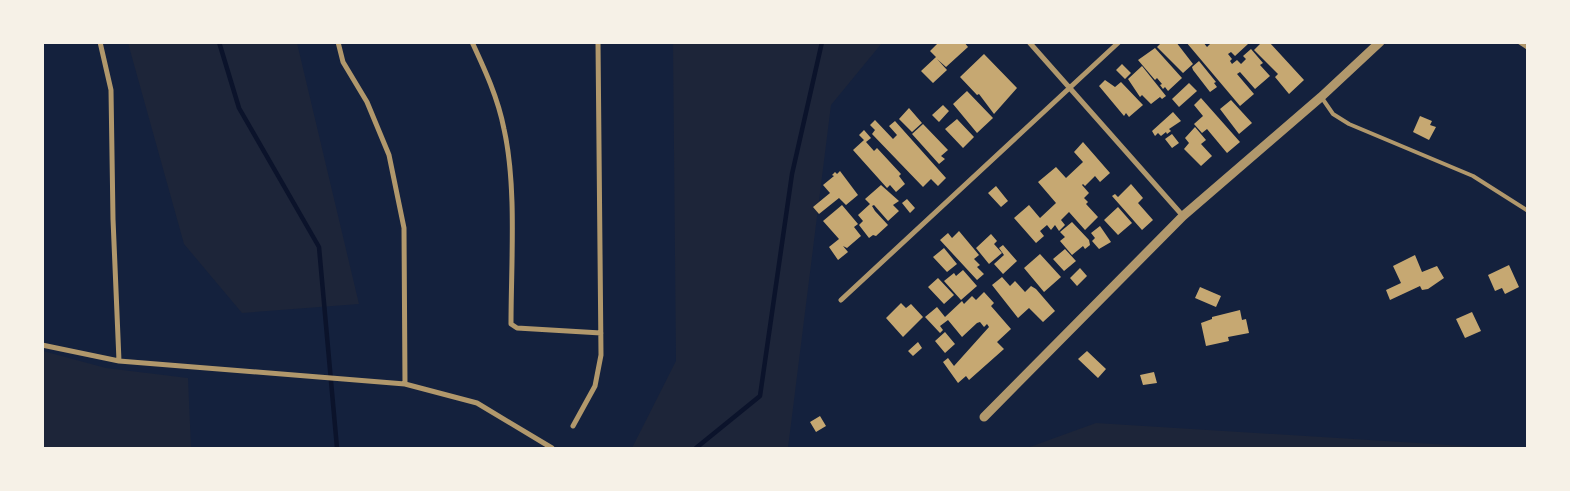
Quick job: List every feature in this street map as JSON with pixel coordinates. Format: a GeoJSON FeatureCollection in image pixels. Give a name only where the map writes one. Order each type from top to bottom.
{"type":"FeatureCollection","features":[{"type":"Feature","properties":{"kind":"street"},"geometry":{"type":"LineString","coordinates":[[100,42],[111,90],[113,219],[119,361]]}},
{"type":"Feature","properties":{"kind":"street"},"geometry":{"type":"LineString","coordinates":[[338,42],[343,62],[367,102],[389,155],[404,228],[405,384]]}},
{"type":"Feature","properties":{"kind":"street"},"geometry":{"type":"LineString","coordinates":[[472,42],[497,104],[508,151],[511,180],[511,324],[516,328],[601,333]]}},
{"type":"Feature","properties":{"kind":"street"},"geometry":{"type":"LineString","coordinates":[[573,426],[598,378],[601,333],[598,42]]}},
{"type":"Feature","properties":{"kind":"street"},"geometry":{"type":"LineString","coordinates":[[1028,42],[1183,216]]}},
{"type":"Feature","properties":{"kind":"street"},"geometry":{"type":"LineString","coordinates":[[841,300],[1119,42]]}},
{"type":"Feature","properties":{"kind":"street"},"geometry":{"type":"LineString","coordinates":[[984,417],[1183,216],[1321,97],[1380,42]]}},
{"type":"Feature","properties":{"kind":"street"},"geometry":{"type":"LineString","coordinates":[[42,345],[119,361],[405,384],[477,403],[552,448]]}},
{"type":"Feature","properties":{"kind":"lane"},"geometry":{"type":"LineString","coordinates":[[1518,42],[1528,48]]}},
{"type":"Feature","properties":{"kind":"lane"},"geometry":{"type":"LineString","coordinates":[[1321,97],[1333,114],[1349,124],[1474,176],[1528,211]]}},
{"type":"Feature","properties":{"kind":"shaded area"},"geometry":{"type":"Polygon","coordinates":[[[128,43],[297,43],[359,304],[242,313],[184,244],[128,43]]]}},
{"type":"Feature","properties":{"kind":"shaded area"},"geometry":{"type":"Polygon","coordinates":[[[673,43],[882,43],[831,105],[788,448],[632,448],[676,361],[673,43]]]}},
{"type":"Feature","properties":{"kind":"shaded area"},"geometry":{"type":"Polygon","coordinates":[[[43,351],[106,368],[188,378],[191,448],[43,448],[43,351]]]}},
{"type":"Feature","properties":{"kind":"shaded area"},"geometry":{"type":"Polygon","coordinates":[[[1096,423],[1497,448],[1027,448],[1096,423]]]}},
{"type":"Feature","properties":{"kind":"building"},"geometry":{"type":"Polygon","coordinates":[[[939,42],[964,42],[968,47],[946,67],[937,59],[947,70],[933,83],[921,71],[936,57],[930,51],[939,42]]]}},
{"type":"Feature","properties":{"kind":"building"},"geometry":{"type":"Polygon","coordinates":[[[1162,42],[1176,42],[1193,64],[1183,73],[1157,47],[1162,42]]]}},
{"type":"Feature","properties":{"kind":"building"},"geometry":{"type":"Polygon","coordinates":[[[1186,42],[1203,42],[1207,47],[1212,42],[1247,42],[1248,44],[1235,56],[1231,52],[1228,54],[1232,59],[1230,61],[1232,64],[1237,60],[1241,64],[1246,59],[1243,56],[1251,49],[1263,63],[1260,65],[1270,76],[1255,89],[1240,72],[1237,74],[1254,94],[1240,106],[1186,42]]]}},
{"type":"Feature","properties":{"kind":"building"},"geometry":{"type":"Polygon","coordinates":[[[1262,42],[1269,42],[1304,80],[1289,94],[1275,77],[1278,74],[1254,50],[1262,42]]]}},
{"type":"Feature","properties":{"kind":"building"},"geometry":{"type":"Polygon","coordinates":[[[1155,48],[1182,78],[1168,91],[1165,87],[1163,89],[1160,85],[1162,84],[1157,78],[1155,80],[1138,60],[1155,48]]]}},
{"type":"Feature","properties":{"kind":"building"},"geometry":{"type":"Polygon","coordinates":[[[984,54],[1017,88],[994,114],[979,94],[977,95],[960,77],[984,54]]]}},
{"type":"Feature","properties":{"kind":"building"},"geometry":{"type":"Polygon","coordinates":[[[1199,61],[1216,82],[1214,83],[1217,87],[1210,92],[1193,70],[1192,67],[1199,61]]]}},
{"type":"Feature","properties":{"kind":"building"},"geometry":{"type":"Polygon","coordinates":[[[1122,64],[1131,73],[1125,79],[1116,70],[1122,64]]]}},
{"type":"Feature","properties":{"kind":"building"},"geometry":{"type":"Polygon","coordinates":[[[1142,66],[1166,96],[1162,99],[1160,97],[1151,104],[1142,95],[1140,97],[1128,79],[1142,66]]]}},
{"type":"Feature","properties":{"kind":"building"},"geometry":{"type":"Polygon","coordinates":[[[1105,80],[1115,87],[1121,82],[1143,105],[1129,117],[1126,113],[1124,116],[1099,86],[1105,80]]]}},
{"type":"Feature","properties":{"kind":"building"},"geometry":{"type":"Polygon","coordinates":[[[1189,83],[1197,91],[1179,107],[1172,99],[1189,83]]]}},
{"type":"Feature","properties":{"kind":"building"},"geometry":{"type":"Polygon","coordinates":[[[967,91],[993,118],[977,133],[953,104],[967,91]]]}},
{"type":"Feature","properties":{"kind":"building"},"geometry":{"type":"Polygon","coordinates":[[[1201,98],[1240,142],[1227,153],[1207,129],[1202,133],[1194,124],[1203,116],[1194,105],[1201,98]]]}},
{"type":"Feature","properties":{"kind":"building"},"geometry":{"type":"Polygon","coordinates":[[[1231,100],[1252,123],[1239,134],[1220,109],[1231,100]]]}},
{"type":"Feature","properties":{"kind":"building"},"geometry":{"type":"Polygon","coordinates":[[[943,105],[949,111],[939,122],[932,115],[943,105]]]}},
{"type":"Feature","properties":{"kind":"building"},"geometry":{"type":"Polygon","coordinates":[[[909,108],[922,123],[912,132],[899,119],[909,108]]]}},
{"type":"Feature","properties":{"kind":"building"},"geometry":{"type":"Polygon","coordinates":[[[1173,112],[1181,121],[1169,129],[1171,131],[1167,134],[1166,132],[1161,136],[1158,133],[1155,136],[1152,131],[1173,112]]]}},
{"type":"Feature","properties":{"kind":"building"},"geometry":{"type":"Polygon","coordinates":[[[1420,116],[1432,121],[1430,125],[1436,127],[1429,140],[1413,132],[1420,116]]]}},
{"type":"Feature","properties":{"kind":"building"},"geometry":{"type":"Polygon","coordinates":[[[957,119],[974,137],[963,148],[945,129],[957,119]]]}},
{"type":"Feature","properties":{"kind":"building"},"geometry":{"type":"Polygon","coordinates":[[[875,120],[893,139],[897,135],[889,126],[895,121],[946,178],[938,186],[931,179],[923,187],[872,134],[875,130],[870,125],[875,120]]]}},
{"type":"Feature","properties":{"kind":"building"},"geometry":{"type":"Polygon","coordinates":[[[923,124],[948,150],[941,156],[945,159],[939,164],[912,134],[923,124]]]}},
{"type":"Feature","properties":{"kind":"building"},"geometry":{"type":"Polygon","coordinates":[[[1195,127],[1206,140],[1201,144],[1212,156],[1201,166],[1184,149],[1189,143],[1185,138],[1195,127]]]}},
{"type":"Feature","properties":{"kind":"building"},"geometry":{"type":"Polygon","coordinates":[[[864,130],[871,138],[866,142],[874,151],[877,148],[901,174],[899,176],[905,184],[896,192],[890,185],[887,188],[853,150],[864,140],[859,135],[864,130]]]}},
{"type":"Feature","properties":{"kind":"building"},"geometry":{"type":"Polygon","coordinates":[[[1172,134],[1179,143],[1172,148],[1165,139],[1172,134]]]}},
{"type":"Feature","properties":{"kind":"building"},"geometry":{"type":"Polygon","coordinates":[[[1083,142],[1110,173],[1100,182],[1095,176],[1085,186],[1082,185],[1089,193],[1084,198],[1088,202],[1086,204],[1098,217],[1085,230],[1069,212],[1061,220],[1065,225],[1059,231],[1055,225],[1051,230],[1047,225],[1040,231],[1044,236],[1036,243],[1014,218],[1029,205],[1040,218],[1056,203],[1038,182],[1056,167],[1066,178],[1083,162],[1074,152],[1083,142]]]}},
{"type":"Feature","properties":{"kind":"building"},"geometry":{"type":"Polygon","coordinates":[[[840,171],[858,195],[846,205],[839,198],[819,214],[813,207],[830,193],[823,185],[834,176],[832,175],[835,172],[837,174],[840,171]]]}},
{"type":"Feature","properties":{"kind":"building"},"geometry":{"type":"Polygon","coordinates":[[[1131,184],[1143,198],[1138,203],[1153,220],[1142,230],[1112,196],[1115,194],[1118,197],[1131,184]]]}},
{"type":"Feature","properties":{"kind":"building"},"geometry":{"type":"Polygon","coordinates":[[[881,185],[899,201],[893,205],[899,211],[888,221],[874,205],[872,206],[888,225],[876,236],[873,235],[869,238],[859,225],[863,221],[858,215],[870,204],[865,199],[881,185]]]}},
{"type":"Feature","properties":{"kind":"building"},"geometry":{"type":"Polygon","coordinates":[[[996,186],[1008,201],[1001,207],[988,193],[996,186]]]}},
{"type":"Feature","properties":{"kind":"building"},"geometry":{"type":"Polygon","coordinates":[[[907,199],[915,208],[910,213],[902,203],[907,199]]]}},
{"type":"Feature","properties":{"kind":"building"},"geometry":{"type":"Polygon","coordinates":[[[842,205],[858,224],[854,227],[861,236],[847,248],[843,246],[848,252],[838,260],[829,247],[839,239],[823,221],[842,205]]]}},
{"type":"Feature","properties":{"kind":"building"},"geometry":{"type":"Polygon","coordinates":[[[1118,207],[1132,223],[1118,235],[1104,220],[1118,207]]]}},
{"type":"Feature","properties":{"kind":"building"},"geometry":{"type":"Polygon","coordinates":[[[1072,222],[1089,240],[1090,245],[1085,249],[1083,246],[1072,255],[1060,241],[1065,237],[1060,232],[1072,222]]]}},
{"type":"Feature","properties":{"kind":"building"},"geometry":{"type":"Polygon","coordinates":[[[1100,226],[1111,242],[1099,249],[1092,241],[1095,238],[1091,233],[1100,226]]]}},
{"type":"Feature","properties":{"kind":"building"},"geometry":{"type":"Polygon","coordinates":[[[959,231],[979,255],[974,259],[980,265],[977,267],[984,274],[977,280],[940,240],[948,233],[952,238],[959,231]]]}},
{"type":"Feature","properties":{"kind":"building"},"geometry":{"type":"Polygon","coordinates":[[[991,234],[997,241],[994,244],[1002,253],[989,264],[976,248],[991,234]]]}},
{"type":"Feature","properties":{"kind":"building"},"geometry":{"type":"Polygon","coordinates":[[[1003,245],[1017,261],[1003,274],[994,264],[1004,255],[999,248],[1003,245]]]}},
{"type":"Feature","properties":{"kind":"building"},"geometry":{"type":"Polygon","coordinates":[[[944,248],[957,264],[947,272],[933,257],[944,248]]]}},
{"type":"Feature","properties":{"kind":"building"},"geometry":{"type":"Polygon","coordinates":[[[1065,249],[1076,261],[1064,271],[1053,259],[1065,249]]]}},
{"type":"Feature","properties":{"kind":"building"},"geometry":{"type":"Polygon","coordinates":[[[1040,254],[1061,277],[1044,292],[1024,268],[1040,254]]]}},
{"type":"Feature","properties":{"kind":"building"},"geometry":{"type":"Polygon","coordinates":[[[1415,255],[1422,272],[1437,266],[1444,278],[1428,289],[1422,290],[1420,286],[1390,300],[1386,290],[1401,283],[1393,266],[1415,255]]]}},
{"type":"Feature","properties":{"kind":"building"},"geometry":{"type":"Polygon","coordinates":[[[1509,265],[1519,287],[1505,294],[1502,288],[1495,291],[1488,275],[1509,265]]]}},
{"type":"Feature","properties":{"kind":"building"},"geometry":{"type":"Polygon","coordinates":[[[1080,268],[1087,276],[1077,286],[1070,278],[1080,268]]]}},
{"type":"Feature","properties":{"kind":"building"},"geometry":{"type":"Polygon","coordinates":[[[963,270],[977,286],[961,300],[944,281],[954,273],[956,276],[963,270]]]}},
{"type":"Feature","properties":{"kind":"building"},"geometry":{"type":"Polygon","coordinates":[[[1002,277],[1010,286],[1015,281],[1025,292],[1031,286],[1036,289],[1055,311],[1043,322],[1029,308],[1018,318],[992,285],[1002,277]]]}},
{"type":"Feature","properties":{"kind":"building"},"geometry":{"type":"Polygon","coordinates":[[[938,278],[954,295],[944,304],[928,287],[938,278]]]}},
{"type":"Feature","properties":{"kind":"building"},"geometry":{"type":"Polygon","coordinates":[[[1200,287],[1221,296],[1216,307],[1195,298],[1200,287]]]}},
{"type":"Feature","properties":{"kind":"building"},"geometry":{"type":"Polygon","coordinates":[[[984,292],[994,303],[991,306],[1011,329],[997,342],[1004,349],[969,380],[966,376],[958,383],[943,362],[948,358],[954,366],[989,327],[987,324],[984,327],[980,322],[977,323],[962,337],[948,320],[940,326],[943,330],[940,333],[925,317],[937,307],[945,317],[962,301],[964,304],[972,296],[976,300],[984,292]]]}},
{"type":"Feature","properties":{"kind":"building"},"geometry":{"type":"Polygon","coordinates":[[[901,303],[906,308],[911,304],[923,317],[903,337],[886,318],[901,303]]]}},
{"type":"Feature","properties":{"kind":"building"},"geometry":{"type":"Polygon","coordinates":[[[1240,310],[1242,320],[1246,319],[1249,333],[1228,337],[1229,341],[1206,346],[1201,323],[1212,319],[1212,317],[1240,310]]]}},
{"type":"Feature","properties":{"kind":"building"},"geometry":{"type":"Polygon","coordinates":[[[1472,312],[1481,331],[1465,338],[1456,319],[1472,312]]]}},
{"type":"Feature","properties":{"kind":"building"},"geometry":{"type":"Polygon","coordinates":[[[945,332],[955,344],[945,353],[935,341],[945,332]]]}},
{"type":"Feature","properties":{"kind":"building"},"geometry":{"type":"Polygon","coordinates":[[[918,342],[922,348],[913,356],[908,351],[918,342]]]}},
{"type":"Feature","properties":{"kind":"building"},"geometry":{"type":"Polygon","coordinates":[[[1087,351],[1106,369],[1098,378],[1078,359],[1087,351]]]}},
{"type":"Feature","properties":{"kind":"building"},"geometry":{"type":"Polygon","coordinates":[[[1154,372],[1157,383],[1143,385],[1140,375],[1154,372]]]}},
{"type":"Feature","properties":{"kind":"building"},"geometry":{"type":"Polygon","coordinates":[[[820,416],[826,426],[816,432],[810,422],[820,416]]]}},
{"type":"Feature","properties":{"kind":"waterway"},"geometry":{"type":"LineString","coordinates":[[219,42],[239,108],[319,247],[337,448]]}},
{"type":"Feature","properties":{"kind":"waterway"},"geometry":{"type":"LineString","coordinates":[[696,448],[760,396],[792,174],[822,42]]}}]}
